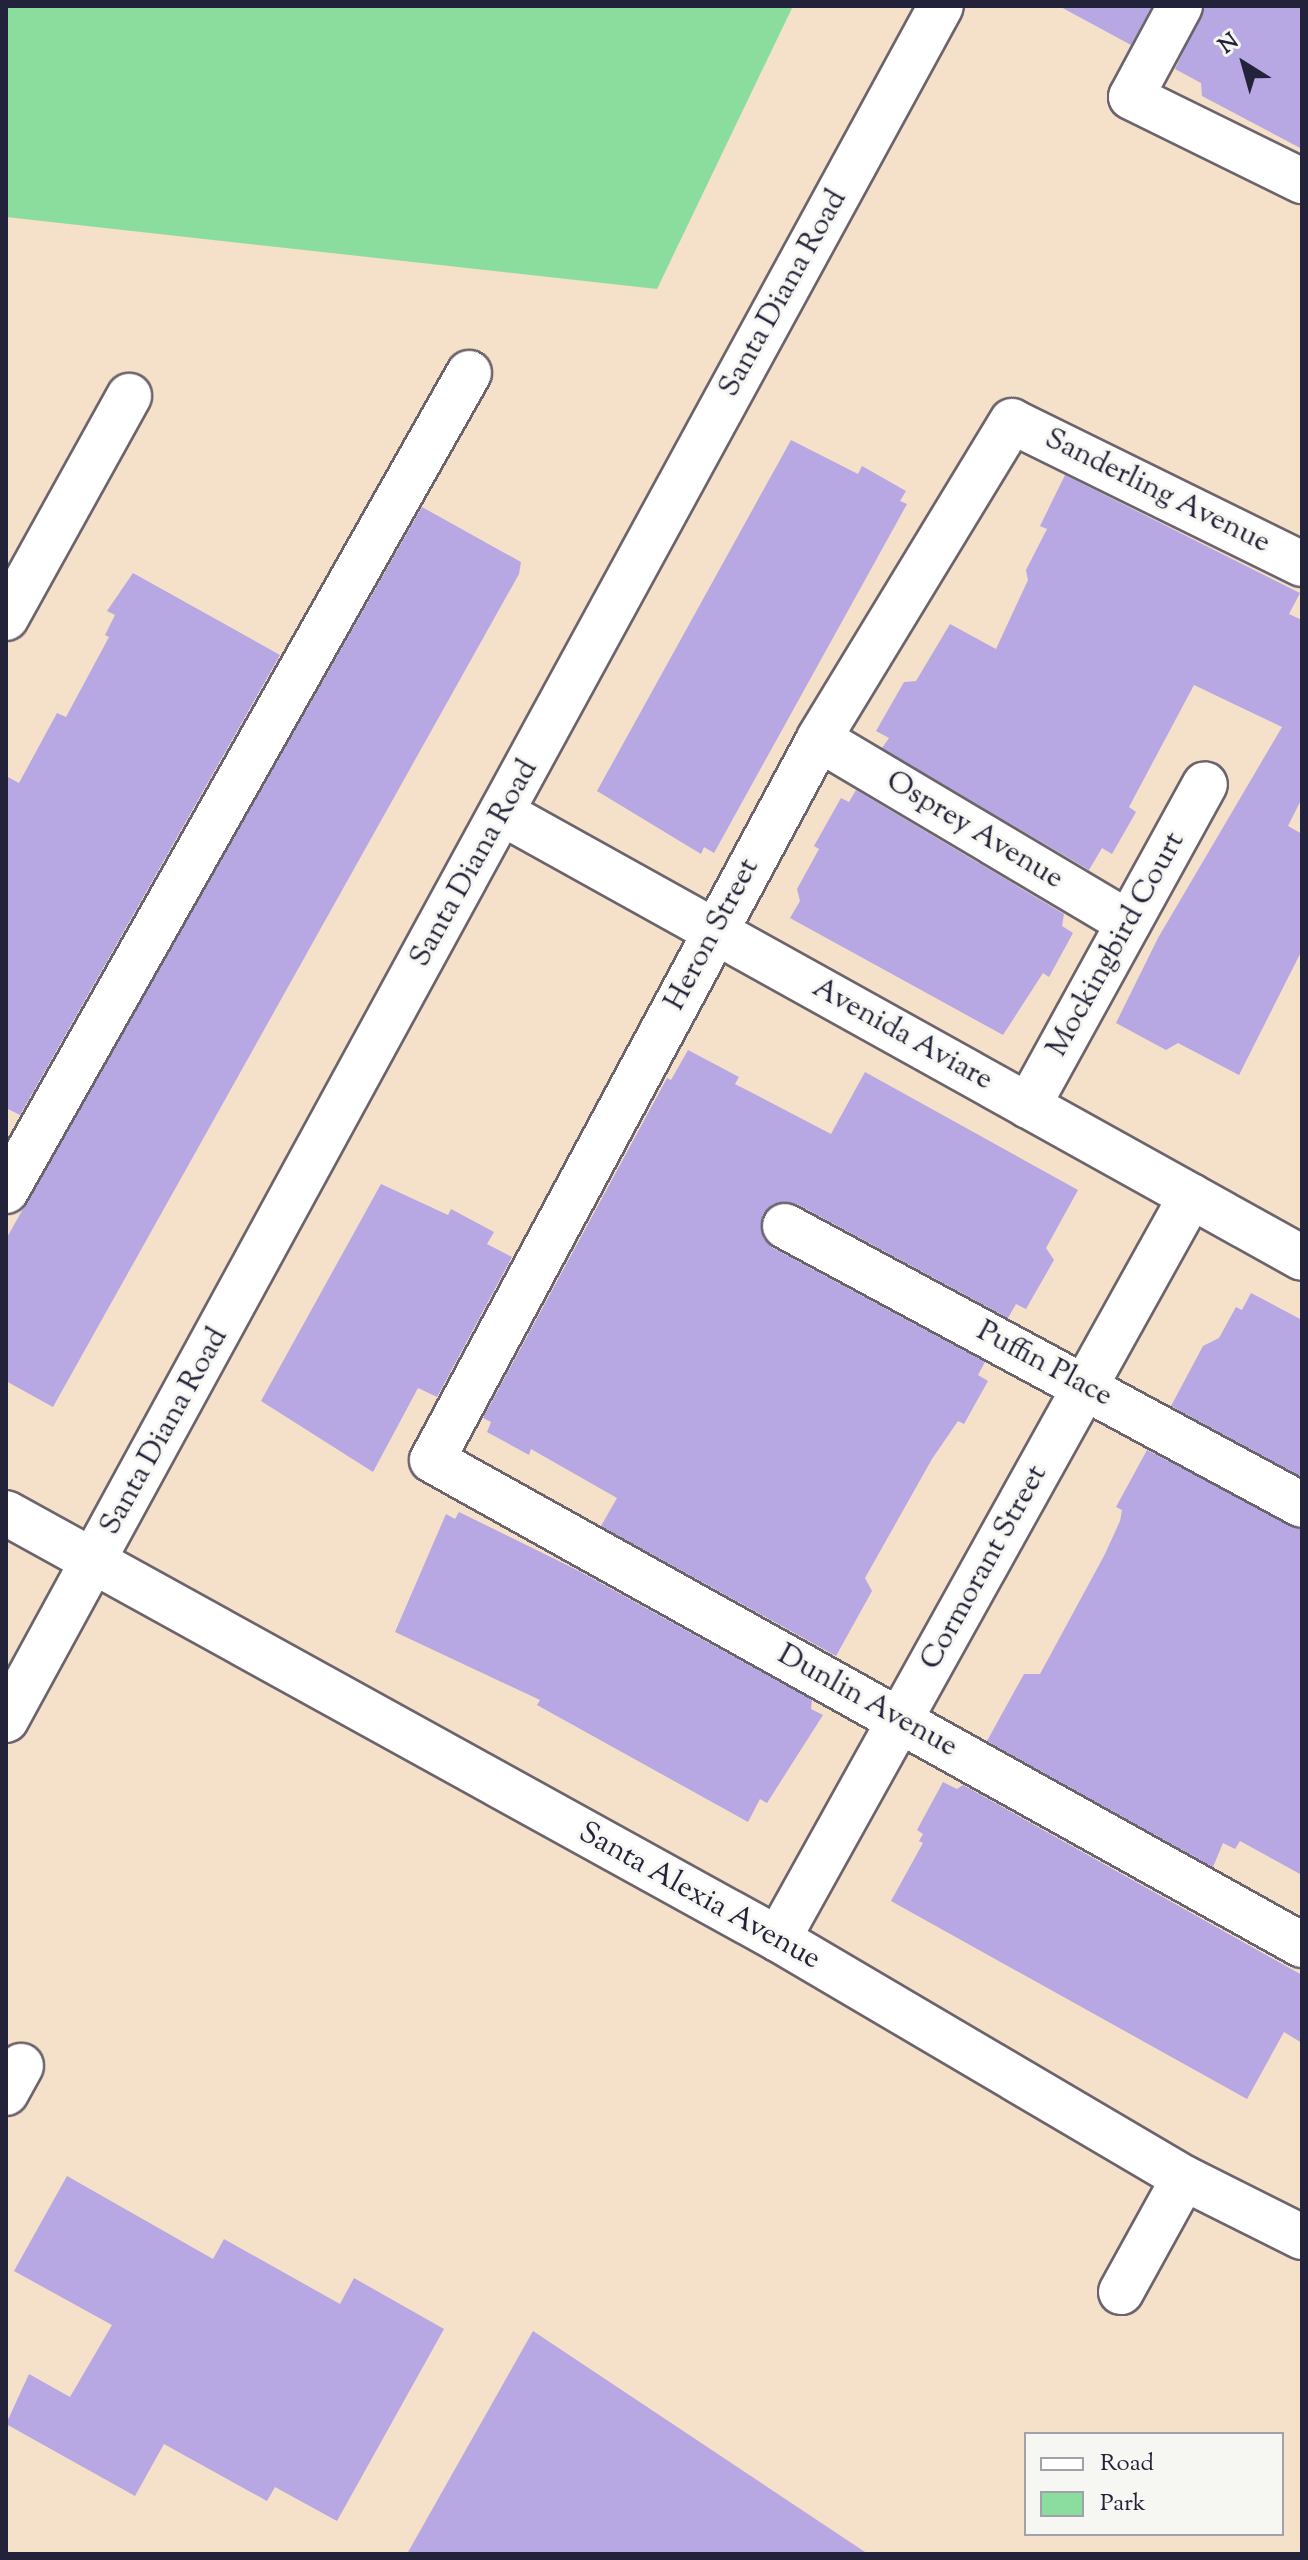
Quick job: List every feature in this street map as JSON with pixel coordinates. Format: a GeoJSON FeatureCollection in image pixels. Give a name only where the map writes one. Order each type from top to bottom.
{"type":"FeatureCollection","features":[{"type":"Feature","properties":{"kind":"street","name":"Santa Diana Road"},"geometry":{"type":"LineString","coordinates":[[6,1720],[941,6]]}},
{"type":"Feature","properties":{"kind":"street"},"geometry":{"type":"LineString","coordinates":[[1180,6],[1131,97],[1302,181]]}},
{"type":"Feature","properties":{"kind":"street"},"geometry":{"type":"LineString","coordinates":[[6,1191],[469,373]]}},
{"type":"Feature","properties":{"kind":"street"},"geometry":{"type":"LineString","coordinates":[[6,618],[129,396]]}},
{"type":"Feature","properties":{"kind":"street","name":"Sanderling Avenue"},"geometry":{"type":"LineString","coordinates":[[1012,421],[1302,564]]}},
{"type":"Feature","properties":{"kind":"street","name":"Heron Street"},"geometry":{"type":"LineString","coordinates":[[432,1460],[819,739],[1012,421]]}},
{"type":"Feature","properties":{"kind":"street","name":"Osprey Avenue"},"geometry":{"type":"LineString","coordinates":[[819,739],[1129,923]]}},
{"type":"Feature","properties":{"kind":"street","name":"Mockingbird Court"},"geometry":{"type":"LineString","coordinates":[[1028,1106],[1205,784]]}},
{"type":"Feature","properties":{"kind":"street","name":"Avenida Aviare"},"geometry":{"type":"LineString","coordinates":[[502,813],[1302,1258]]}},
{"type":"Feature","properties":{"kind":"street","name":"Cormorant Street"},"geometry":{"type":"LineString","coordinates":[[778,1939],[1191,1196]]}},
{"type":"Feature","properties":{"kind":"street","name":"Puffin Place"},"geometry":{"type":"LineString","coordinates":[[785,1226],[1302,1505]]}},
{"type":"Feature","properties":{"kind":"street","name":"Dunlin Avenue"},"geometry":{"type":"LineString","coordinates":[[432,1460],[1302,1945]]}},
{"type":"Feature","properties":{"kind":"street","name":"Santa Alexia Avenue"},"geometry":{"type":"LineString","coordinates":[[6,1513],[778,1939],[1184,2178],[1302,2237]]}},
{"type":"Feature","properties":{"kind":"street"},"geometry":{"type":"LineString","coordinates":[[1121,2292],[1184,2178]]}},
{"type":"Feature","properties":{"kind":"green space"},"geometry":{"type":"Polygon","coordinates":[[[6,6],[793,6],[657,289],[6,217],[6,6]]]}},
{"type":"Feature","properties":{"kind":"building"},"geometry":{"type":"Polygon","coordinates":[[[1059,6],[1152,6],[1131,45],[1059,6]]]}},
{"type":"Feature","properties":{"kind":"building"},"geometry":{"type":"Polygon","coordinates":[[[1205,6],[1302,6],[1302,149],[1202,96],[1201,83],[1175,69],[1205,6]]]}},
{"type":"Feature","properties":{"kind":"building"},"geometry":{"type":"Polygon","coordinates":[[[791,440],[858,474],[862,466],[906,491],[900,501],[907,504],[714,853],[704,847],[701,854],[597,791],[791,440]]]}},
{"type":"Feature","properties":{"kind":"building"},"geometry":{"type":"Polygon","coordinates":[[[1065,475],[1300,593],[1289,614],[1302,620],[1302,798],[1288,826],[1302,834],[1302,950],[1239,1075],[1178,1043],[1166,1050],[1116,1023],[1158,938],[1282,727],[1194,685],[1129,807],[1136,812],[1112,854],[1102,848],[1089,870],[882,748],[889,738],[876,731],[904,682],[916,681],[950,624],[996,649],[1028,580],[1026,570],[1047,529],[1040,526],[1065,475]]]}},
{"type":"Feature","properties":{"kind":"building"},"geometry":{"type":"Polygon","coordinates":[[[422,507],[521,562],[519,574],[53,1407],[6,1381],[6,1239],[422,507]]]}},
{"type":"Feature","properties":{"kind":"building"},"geometry":{"type":"Polygon","coordinates":[[[133,573],[280,655],[20,1115],[6,1108],[6,776],[19,783],[57,713],[66,717],[109,637],[105,635],[115,615],[107,611],[133,573]]]}},
{"type":"Feature","properties":{"kind":"building"},"geometry":{"type":"Polygon","coordinates":[[[856,790],[1064,914],[1062,926],[1073,933],[1049,977],[1043,973],[1003,1035],[790,918],[800,901],[797,889],[819,849],[814,846],[841,798],[849,802],[856,790]]]}},
{"type":"Feature","properties":{"kind":"building"},"geometry":{"type":"Polygon","coordinates":[[[688,1050],[739,1077],[735,1084],[831,1134],[865,1072],[1078,1190],[1046,1248],[1054,1260],[1026,1309],[1016,1304],[1008,1318],[797,1204],[773,1204],[763,1215],[763,1238],[773,1248],[985,1362],[978,1375],[988,1381],[964,1424],[958,1421],[932,1459],[865,1578],[872,1591],[836,1656],[601,1526],[617,1498],[531,1449],[529,1455],[487,1432],[491,1422],[483,1418],[667,1078],[671,1080],[688,1050]]]}},
{"type":"Feature","properties":{"kind":"building"},"geometry":{"type":"Polygon","coordinates":[[[381,1184],[448,1215],[451,1209],[494,1232],[487,1244],[512,1257],[437,1397],[418,1388],[373,1472],[261,1401],[381,1184]]]}},
{"type":"Feature","properties":{"kind":"building"},"geometry":{"type":"Polygon","coordinates":[[[1251,1293],[1302,1320],[1302,1477],[1171,1406],[1203,1346],[1219,1338],[1236,1307],[1242,1310],[1251,1293]]]}},
{"type":"Feature","properties":{"kind":"building"},"geometry":{"type":"Polygon","coordinates":[[[1147,1450],[1302,1530],[1302,1875],[1240,1841],[1235,1849],[1223,1843],[1213,1867],[987,1741],[1024,1674],[1040,1674],[1105,1554],[1120,1521],[1122,1510],[1116,1507],[1147,1450]]]}},
{"type":"Feature","properties":{"kind":"building"},"geometry":{"type":"Polygon","coordinates":[[[459,1512],[577,1570],[812,1700],[811,1709],[823,1715],[767,1803],[760,1799],[748,1822],[537,1705],[540,1700],[395,1632],[446,1514],[455,1519],[459,1512]]]}},
{"type":"Feature","properties":{"kind":"building"},"geometry":{"type":"Polygon","coordinates":[[[943,1782],[957,1789],[963,1785],[1302,1975],[1302,2043],[1284,2032],[1247,2099],[891,1901],[923,1843],[919,1841],[923,1834],[917,1830],[943,1782]]]}},
{"type":"Feature","properties":{"kind":"building"},"geometry":{"type":"Polygon","coordinates":[[[67,2176],[213,2259],[224,2239],[340,2304],[354,2278],[444,2329],[337,2521],[275,2487],[267,2501],[164,2444],[135,2496],[6,2424],[29,2374],[70,2397],[112,2325],[14,2271],[67,2176]]]}},
{"type":"Feature","properties":{"kind":"building"},"geometry":{"type":"Polygon","coordinates":[[[533,2331],[868,2554],[407,2554],[533,2331]]]}}]}
